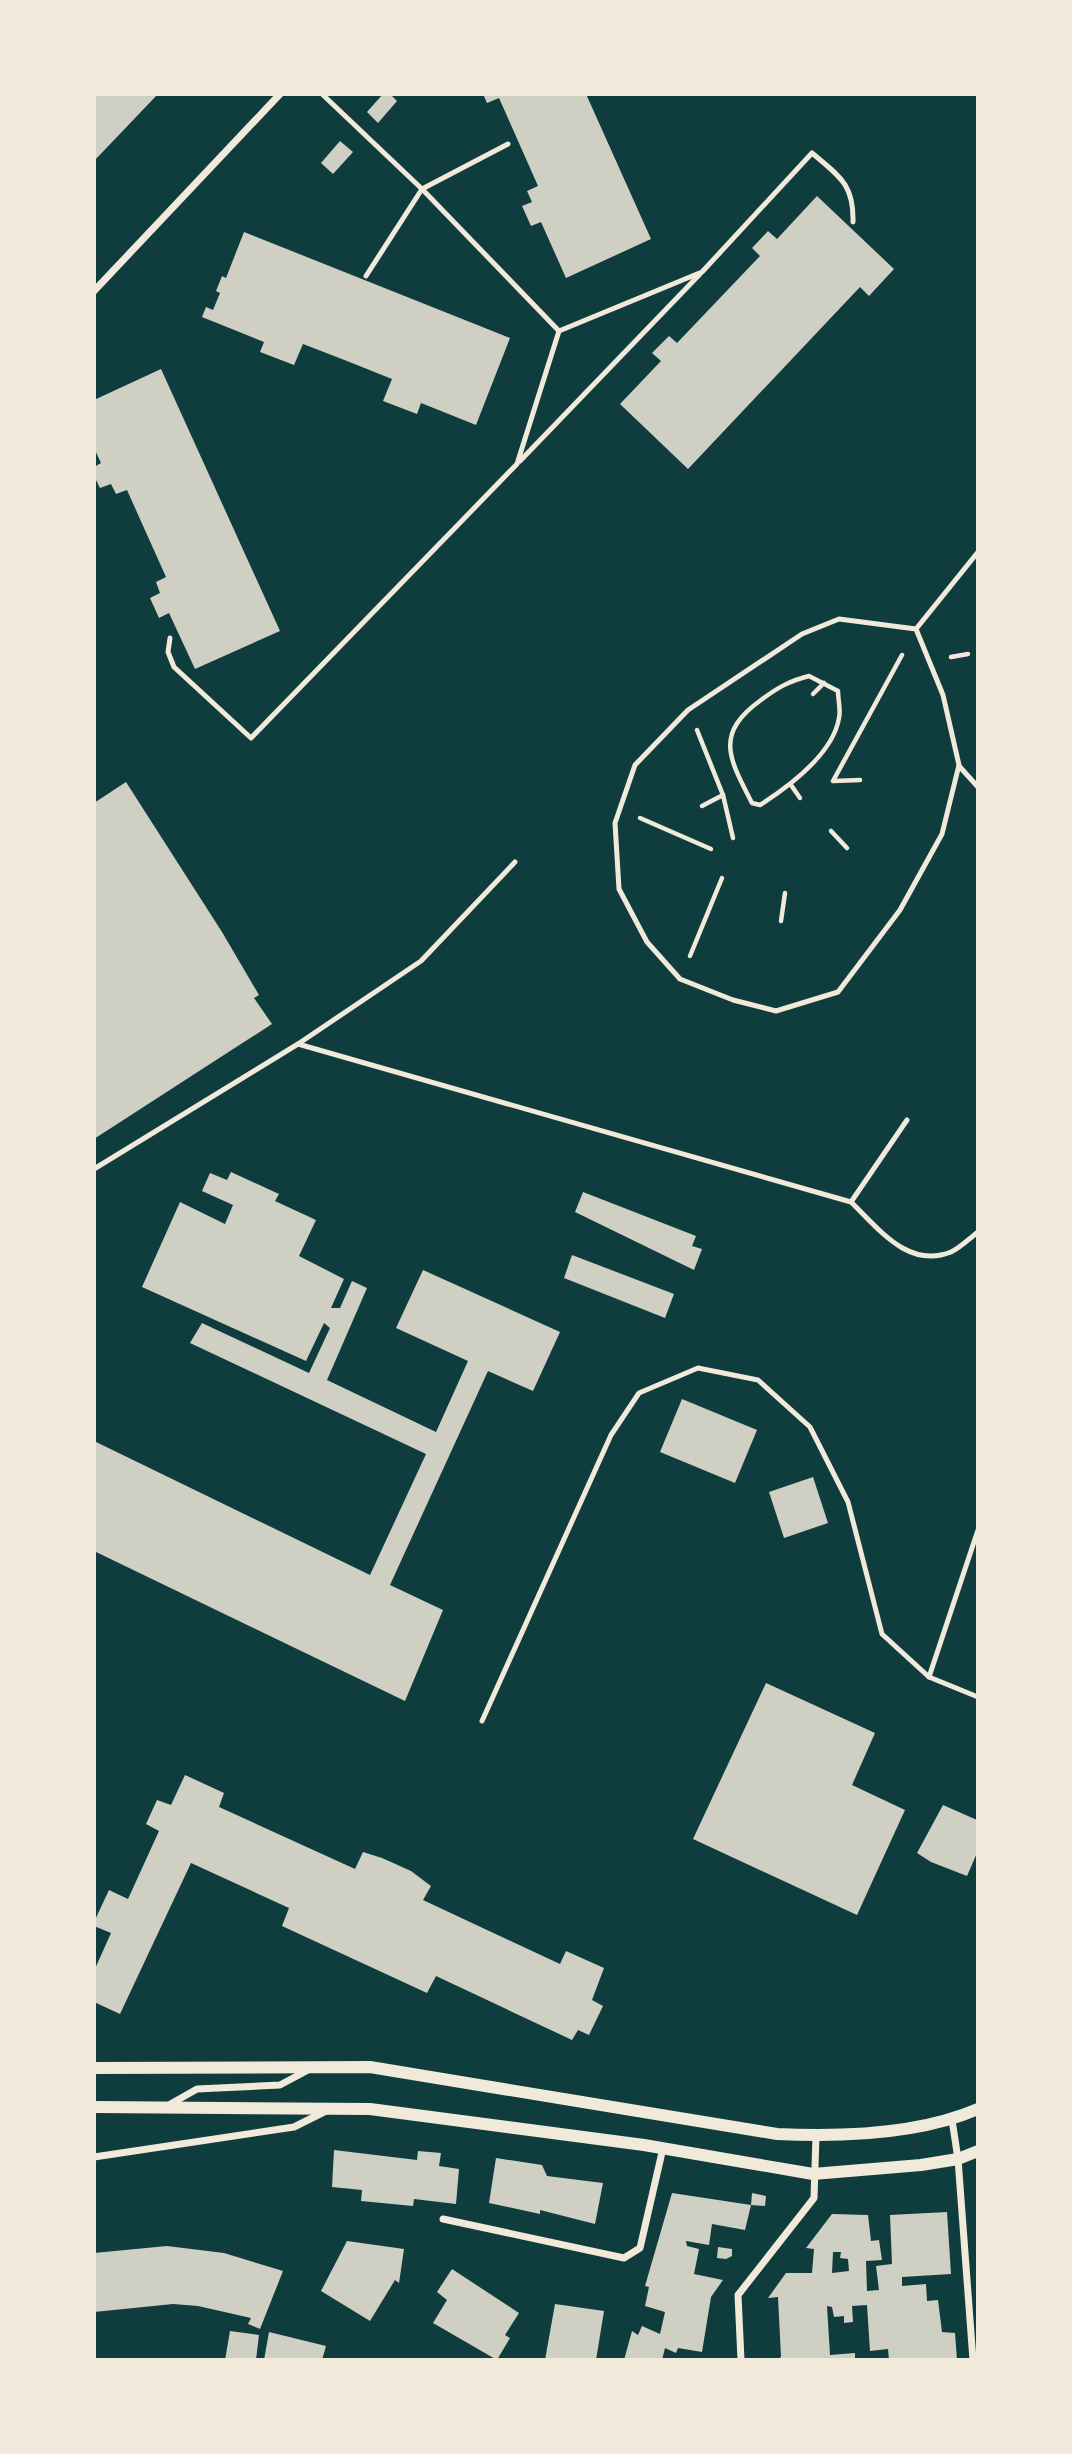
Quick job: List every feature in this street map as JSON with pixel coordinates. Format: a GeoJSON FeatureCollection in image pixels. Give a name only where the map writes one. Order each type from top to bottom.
{"type":"FeatureCollection","features":[{"type":"Feature","properties":{"kind":"street"},"geometry":{"type":"LineString","coordinates":[[94,291],[280,94]]}},
{"type":"Feature","properties":{"kind":"street"},"geometry":{"type":"LineString","coordinates":[[167,2107],[197,2089],[280,2085],[314,2067]]}},
{"type":"Feature","properties":{"kind":"street"},"geometry":{"type":"LineString","coordinates":[[94,2068],[370,2067],[777,2134],[816,2136],[951,2120],[978,2109]]}},
{"type":"Feature","properties":{"kind":"street"},"geometry":{"type":"LineString","coordinates":[[94,2107],[370,2109],[663,2148],[813,2174],[958,2159],[978,2151]]}},
{"type":"Feature","properties":{"kind":"street"},"geometry":{"type":"LineString","coordinates":[[94,2157],[294,2127],[331,2108]]}},
{"type":"Feature","properties":{"kind":"street"},"geometry":{"type":"LineString","coordinates":[[951,2120],[958,2159],[974,2360]]}},
{"type":"Feature","properties":{"kind":"street"},"geometry":{"type":"LineString","coordinates":[[741,2360],[738,2295],[814,2198],[816,2136]]}},
{"type":"Feature","properties":{"kind":"street"},"geometry":{"type":"LineString","coordinates":[[443,2218],[624,2258],[640,2248],[663,2148]]}},
{"type":"Feature","properties":{"kind":"lane"},"geometry":{"type":"LineString","coordinates":[[322,94],[422,189],[559,331]]}},
{"type":"Feature","properties":{"kind":"lane"},"geometry":{"type":"LineString","coordinates":[[366,276],[422,189],[508,144]]}},
{"type":"Feature","properties":{"kind":"lane"},"geometry":{"type":"LineString","coordinates":[[170,638],[168,652],[174,667],[251,738],[702,272],[812,153],[845,182],[853,202],[853,222]]}},
{"type":"Feature","properties":{"kind":"lane"},"geometry":{"type":"LineString","coordinates":[[559,331],[702,272]]}},
{"type":"Feature","properties":{"kind":"lane"},"geometry":{"type":"LineString","coordinates":[[517,464],[559,331]]}},
{"type":"Feature","properties":{"kind":"lane"},"geometry":{"type":"LineString","coordinates":[[916,629],[978,552]]}},
{"type":"Feature","properties":{"kind":"lane"},"geometry":{"type":"LineString","coordinates":[[839,619],[916,629],[943,695],[959,765],[942,834],[900,911],[838,992],[776,1011],[733,1000],[680,979],[648,942],[619,889],[615,823],[635,765],[688,710],[802,634],[839,619]]}},
{"type":"Feature","properties":{"kind":"lane"},"geometry":{"type":"LineString","coordinates":[[959,765],[978,787]]}},
{"type":"Feature","properties":{"kind":"lane"},"geometry":{"type":"LineString","coordinates":[[94,1169],[298,1044],[421,961],[516,862]]}},
{"type":"Feature","properties":{"kind":"lane"},"geometry":{"type":"LineString","coordinates":[[298,1044],[851,1202],[902,1250],[920,1257],[952,1251],[978,1232]]}},
{"type":"Feature","properties":{"kind":"lane"},"geometry":{"type":"LineString","coordinates":[[851,1202],[907,1121]]}},
{"type":"Feature","properties":{"kind":"lane"},"geometry":{"type":"LineString","coordinates":[[482,1721],[611,1435],[639,1393],[698,1368],[758,1380],[810,1427],[848,1502],[883,1634],[929,1677],[978,1697]]}},
{"type":"Feature","properties":{"kind":"lane"},"geometry":{"type":"LineString","coordinates":[[929,1677],[978,1530]]}},
{"type":"Feature","properties":{"kind":"path"},"geometry":{"type":"LineString","coordinates":[[860,780],[833,781],[916,629]]}},
{"type":"Feature","properties":{"kind":"path"},"geometry":{"type":"LineString","coordinates":[[809,676],[838,691],[839,719],[824,749],[791,785],[760,805],[752,803],[730,752],[730,731],[743,713],[785,682],[809,676]]}},
{"type":"Feature","properties":{"kind":"path"},"geometry":{"type":"LineString","coordinates":[[813,694],[824,683]]}},
{"type":"Feature","properties":{"kind":"path"},"geometry":{"type":"LineString","coordinates":[[688,710],[723,795],[733,838]]}},
{"type":"Feature","properties":{"kind":"path"},"geometry":{"type":"LineString","coordinates":[[791,785],[800,798]]}},
{"type":"Feature","properties":{"kind":"path"},"geometry":{"type":"LineString","coordinates":[[702,806],[723,795]]}},
{"type":"Feature","properties":{"kind":"path"},"geometry":{"type":"LineString","coordinates":[[621,807],[662,830],[711,849]]}},
{"type":"Feature","properties":{"kind":"path"},"geometry":{"type":"LineString","coordinates":[[831,831],[847,848]]}},
{"type":"Feature","properties":{"kind":"path"},"geometry":{"type":"LineString","coordinates":[[680,979],[722,878]]}},
{"type":"Feature","properties":{"kind":"path"},"geometry":{"type":"LineString","coordinates":[[781,921],[785,893]]}},
{"type":"Feature","properties":{"kind":"building"},"geometry":{"type":"Polygon","coordinates":[[[94,94],[158,94],[94,161],[94,94]]]}},
{"type":"Feature","properties":{"kind":"building"},"geometry":{"type":"Polygon","coordinates":[[[383,94],[390,94],[397,101],[378,123],[367,112],[383,94]]]}},
{"type":"Feature","properties":{"kind":"building"},"geometry":{"type":"Polygon","coordinates":[[[483,94],[586,94],[651,239],[566,278],[541,222],[531,226],[522,206],[532,202],[527,191],[538,186],[499,98],[487,103],[483,94]]]}},
{"type":"Feature","properties":{"kind":"building"},"geometry":{"type":"Polygon","coordinates":[[[340,141],[353,152],[333,174],[321,163],[340,141]]]}},
{"type":"Feature","properties":{"kind":"building"},"geometry":{"type":"Polygon","coordinates":[[[817,196],[894,269],[869,296],[860,287],[688,469],[620,404],[661,361],[652,353],[669,336],[677,343],[760,256],[752,248],[768,231],[777,239],[817,196]]]}},
{"type":"Feature","properties":{"kind":"building"},"geometry":{"type":"Polygon","coordinates":[[[244,232],[510,338],[476,425],[421,403],[417,414],[383,401],[392,379],[347,361],[303,344],[294,365],[260,352],[264,342],[202,317],[206,307],[213,310],[220,293],[216,291],[222,276],[226,278],[244,232]]]}},
{"type":"Feature","properties":{"kind":"building"},"geometry":{"type":"Polygon","coordinates":[[[161,369],[280,631],[195,669],[169,613],[159,618],[150,598],[160,593],[156,582],[166,577],[127,490],[116,494],[111,484],[100,488],[94,476],[94,467],[101,463],[94,448],[94,400],[161,369]]]}},
{"type":"Feature","properties":{"kind":"building"},"geometry":{"type":"Polygon","coordinates":[[[126,782],[222,932],[259,995],[254,998],[272,1024],[94,1139],[94,803],[126,782]]]}},
{"type":"Feature","properties":{"kind":"building"},"geometry":{"type":"Polygon","coordinates":[[[231,1172],[279,1194],[275,1201],[316,1220],[299,1256],[344,1279],[331,1308],[340,1308],[352,1281],[367,1288],[327,1380],[436,1432],[468,1361],[396,1328],[423,1270],[560,1332],[533,1391],[488,1371],[390,1585],[443,1610],[405,1701],[94,1551],[94,1441],[370,1575],[426,1454],[190,1343],[202,1323],[309,1373],[330,1328],[324,1323],[306,1361],[142,1287],[180,1202],[225,1224],[233,1205],[202,1191],[210,1173],[227,1180],[231,1172]]]}},
{"type":"Feature","properties":{"kind":"building"},"geometry":{"type":"Polygon","coordinates":[[[583,1192],[696,1236],[692,1246],[702,1249],[694,1270],[575,1212],[583,1192]]]}},
{"type":"Feature","properties":{"kind":"building"},"geometry":{"type":"Polygon","coordinates":[[[572,1255],[674,1294],[665,1318],[564,1278],[572,1255]]]}},
{"type":"Feature","properties":{"kind":"building"},"geometry":{"type":"Polygon","coordinates":[[[682,1399],[757,1430],[735,1483],[660,1452],[682,1399]]]}},
{"type":"Feature","properties":{"kind":"building"},"geometry":{"type":"Polygon","coordinates":[[[813,1477],[828,1523],[784,1538],[769,1492],[813,1477]]]}},
{"type":"Feature","properties":{"kind":"building"},"geometry":{"type":"Polygon","coordinates":[[[766,1683],[875,1733],[852,1785],[905,1810],[857,1915],[693,1839],[766,1683]]]}},
{"type":"Feature","properties":{"kind":"building"},"geometry":{"type":"Polygon","coordinates":[[[185,1775],[224,1793],[219,1807],[355,1869],[363,1852],[382,1858],[411,1871],[431,1886],[423,1900],[560,1964],[566,1951],[604,1968],[592,2000],[603,2006],[589,2035],[578,2030],[572,2040],[436,1976],[427,1993],[282,1926],[289,1908],[191,1863],[120,2014],[94,2002],[94,1971],[111,1933],[94,1926],[94,1922],[109,1890],[128,1899],[159,1831],[146,1824],[157,1800],[171,1805],[185,1775]]]}},
{"type":"Feature","properties":{"kind":"building"},"geometry":{"type":"Polygon","coordinates":[[[943,1805],[977,1820],[977,1853],[967,1876],[931,1862],[917,1853],[943,1805]]]}},
{"type":"Feature","properties":{"kind":"building"},"geometry":{"type":"Polygon","coordinates":[[[334,2150],[417,2160],[418,2151],[441,2153],[439,2166],[459,2169],[456,2204],[414,2199],[413,2206],[361,2201],[362,2190],[332,2187],[334,2150]]]}},
{"type":"Feature","properties":{"kind":"building"},"geometry":{"type":"Polygon","coordinates":[[[496,2158],[542,2165],[547,2176],[603,2183],[595,2224],[540,2210],[540,2214],[489,2203],[496,2158]]]}},
{"type":"Feature","properties":{"kind":"building"},"geometry":{"type":"Polygon","coordinates":[[[672,2193],[751,2205],[745,2230],[712,2224],[709,2245],[686,2241],[687,2246],[699,2249],[694,2274],[723,2280],[711,2297],[702,2352],[678,2348],[676,2353],[665,2348],[662,2360],[624,2360],[632,2331],[638,2335],[642,2326],[660,2334],[665,2312],[645,2306],[649,2287],[645,2286],[672,2193]]]}},
{"type":"Feature","properties":{"kind":"building"},"geometry":{"type":"Polygon","coordinates":[[[752,2193],[766,2196],[765,2206],[751,2205],[752,2193]]]}},
{"type":"Feature","properties":{"kind":"building"},"geometry":{"type":"Polygon","coordinates":[[[947,2212],[951,2274],[902,2277],[902,2286],[926,2284],[927,2301],[938,2300],[942,2332],[955,2333],[957,2360],[889,2360],[888,2349],[870,2351],[867,2305],[852,2306],[853,2322],[844,2323],[844,2316],[834,2317],[832,2307],[827,2306],[830,2355],[855,2353],[855,2360],[776,2360],[781,2357],[778,2297],[768,2298],[786,2273],[812,2273],[814,2249],[806,2248],[832,2214],[868,2215],[871,2241],[879,2240],[882,2260],[866,2261],[867,2291],[879,2290],[876,2266],[892,2264],[890,2215],[947,2212]],[[833,2252],[832,2273],[849,2271],[848,2259],[840,2258],[841,2252],[833,2252]]]}},
{"type":"Feature","properties":{"kind":"building"},"geometry":{"type":"Polygon","coordinates":[[[347,2241],[404,2249],[399,2283],[395,2280],[370,2321],[321,2291],[347,2241]]]}},
{"type":"Feature","properties":{"kind":"building"},"geometry":{"type":"Polygon","coordinates":[[[167,2246],[224,2253],[283,2271],[260,2329],[248,2324],[251,2318],[198,2306],[173,2304],[94,2312],[94,2253],[167,2246]]]}},
{"type":"Feature","properties":{"kind":"building"},"geometry":{"type":"Polygon","coordinates":[[[718,2247],[732,2249],[732,2256],[726,2259],[717,2258],[718,2247]]]}},
{"type":"Feature","properties":{"kind":"building"},"geometry":{"type":"Polygon","coordinates":[[[452,2269],[519,2313],[505,2335],[510,2338],[497,2360],[433,2323],[447,2300],[437,2292],[452,2269]]]}},
{"type":"Feature","properties":{"kind":"building"},"geometry":{"type":"Polygon","coordinates":[[[555,2304],[604,2311],[596,2360],[545,2360],[555,2304]]]}},
{"type":"Feature","properties":{"kind":"building"},"geometry":{"type":"Polygon","coordinates":[[[230,2331],[259,2335],[256,2360],[225,2360],[230,2331]]]}},
{"type":"Feature","properties":{"kind":"building"},"geometry":{"type":"Polygon","coordinates":[[[269,2332],[326,2346],[322,2360],[264,2360],[269,2332]]]}}]}
